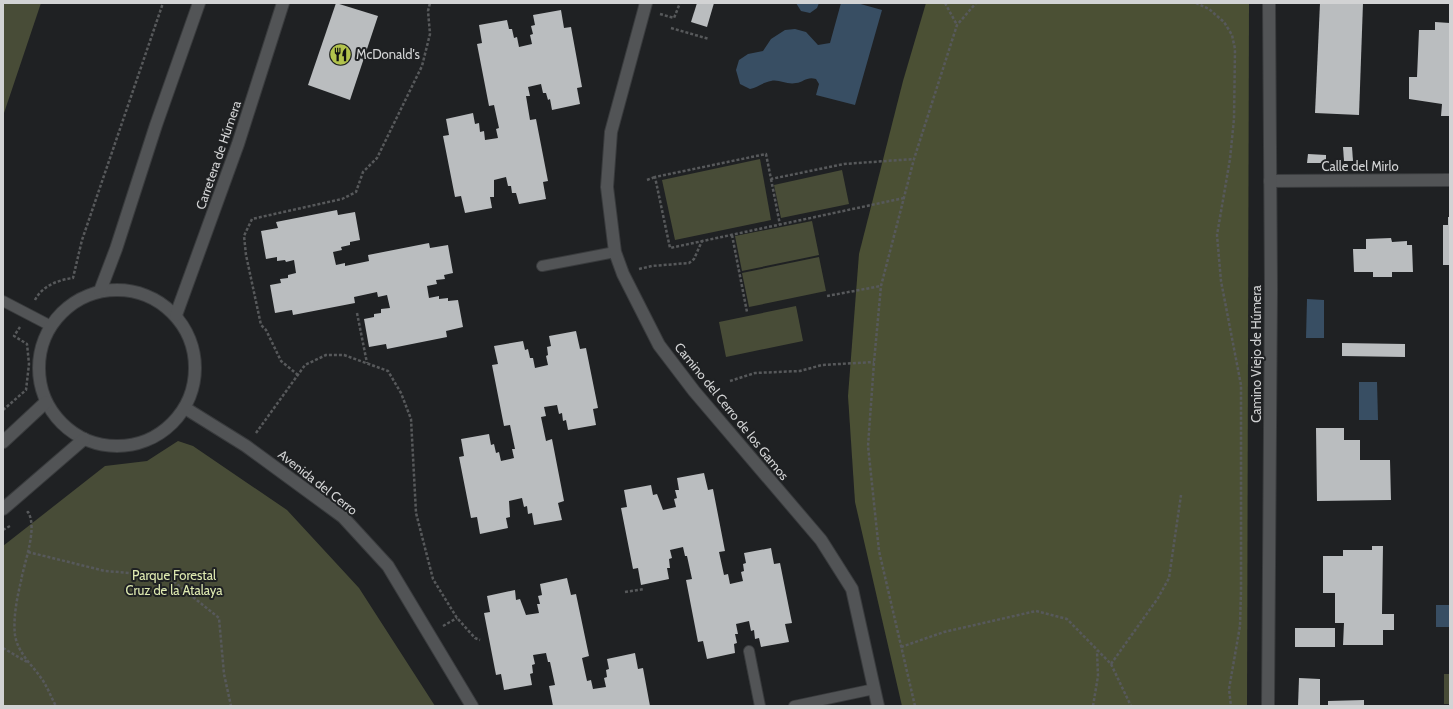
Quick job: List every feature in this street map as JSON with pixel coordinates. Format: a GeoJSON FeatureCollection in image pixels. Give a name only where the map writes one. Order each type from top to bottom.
{"type":"FeatureCollection","features":[{"type":"Feature","properties":{"kind":"street"},"geometry":{"type":"LineString","coordinates":[[100,291],[199,3]]}},
{"type":"Feature","properties":{"kind":"street","name":"Carretera de Húmera"},"geometry":{"type":"LineString","coordinates":[[176,315],[238,144],[283,3]]}},
{"type":"Feature","properties":{"kind":"street","name":"Camino del Cerro de los Gamos"},"geometry":{"type":"LineString","coordinates":[[646,3],[611,132],[607,187],[615,252],[623,274],[659,345],[694,391],[821,540],[852,589],[878,706]]}},
{"type":"Feature","properties":{"kind":"street","name":"Camino Viejo de Húmera"},"geometry":{"type":"LineString","coordinates":[[1268,706],[1270,181],[1269,3]]}},
{"type":"Feature","properties":{"kind":"street","name":"Calle del Mirlo"},"geometry":{"type":"LineString","coordinates":[[1270,181],[1450,180]]}},
{"type":"Feature","properties":{"kind":"street"},"geometry":{"type":"LineString","coordinates":[[128,290],[154,298],[176,315],[192,344],[195,377],[185,408],[170,426],[151,439],[129,446],[106,446],[84,439],[62,424],[46,402],[40,383],[39,363],[42,344],[51,326],[72,303],[100,291],[128,290]]}},
{"type":"Feature","properties":{"kind":"street"},"geometry":{"type":"LineString","coordinates":[[3,442],[46,402]]}},
{"type":"Feature","properties":{"kind":"street","name":"Avenida del Cerro"},"geometry":{"type":"LineString","coordinates":[[185,408],[246,446],[343,517],[388,566],[472,706]]}},
{"type":"Feature","properties":{"kind":"street"},"geometry":{"type":"LineString","coordinates":[[3,510],[84,439]]}},
{"type":"Feature","properties":{"kind":"lane"},"geometry":{"type":"LineString","coordinates":[[542,266],[615,252]]}},
{"type":"Feature","properties":{"kind":"lane"},"geometry":{"type":"LineString","coordinates":[[3,301],[51,326]]}},
{"type":"Feature","properties":{"kind":"lane"},"geometry":{"type":"LineString","coordinates":[[749,651],[760,706]]}},
{"type":"Feature","properties":{"kind":"lane"},"geometry":{"type":"LineString","coordinates":[[794,706],[874,689]]}},
{"type":"Feature","properties":{"kind":"path"},"geometry":{"type":"LineString","coordinates":[[3,410],[26,390],[29,364],[26,344],[14,336],[28,314],[38,293],[57,282],[73,278],[82,240],[163,3]]}},
{"type":"Feature","properties":{"kind":"path"},"geometry":{"type":"LineString","coordinates":[[298,375],[281,361],[266,330],[261,325],[246,255],[244,236],[252,219],[342,199],[356,192],[363,172],[377,158],[422,66],[430,34],[428,11],[430,3]]}},
{"type":"Feature","properties":{"kind":"path"},"geometry":{"type":"LineString","coordinates":[[945,3],[957,25]]}},
{"type":"Feature","properties":{"kind":"path"},"geometry":{"type":"LineString","coordinates":[[915,706],[879,551],[868,446],[874,362],[881,286],[914,159],[957,25],[976,3]]}},
{"type":"Feature","properties":{"kind":"path"},"geometry":{"type":"LineString","coordinates":[[1196,3],[1209,9],[1224,22],[1232,35],[1235,49],[1234,119],[1230,159],[1217,235],[1221,281],[1241,385],[1240,626],[1229,689],[1231,706]]}},
{"type":"Feature","properties":{"kind":"path"},"geometry":{"type":"LineString","coordinates":[[671,28],[709,39]]}},
{"type":"Feature","properties":{"kind":"path"},"geometry":{"type":"LineString","coordinates":[[647,180],[766,154],[780,225]]}},
{"type":"Feature","properties":{"kind":"path"},"geometry":{"type":"LineString","coordinates":[[771,179],[844,164],[914,159]]}},
{"type":"Feature","properties":{"kind":"path"},"geometry":{"type":"LineString","coordinates":[[656,177],[670,248],[904,198]]}},
{"type":"Feature","properties":{"kind":"path"},"geometry":{"type":"LineString","coordinates":[[732,235],[747,312]]}},
{"type":"Feature","properties":{"kind":"path"},"geometry":{"type":"LineString","coordinates":[[623,274],[652,266],[689,263],[694,259],[702,241]]}},
{"type":"Feature","properties":{"kind":"path"},"geometry":{"type":"LineString","coordinates":[[827,296],[881,286]]}},
{"type":"Feature","properties":{"kind":"path"},"geometry":{"type":"LineString","coordinates":[[357,313],[367,363]]}},
{"type":"Feature","properties":{"kind":"path"},"geometry":{"type":"LineString","coordinates":[[246,446],[305,365],[326,355],[344,355],[388,372],[401,393],[411,419],[416,513],[433,579],[457,618],[475,638],[480,640]]}},
{"type":"Feature","properties":{"kind":"path"},"geometry":{"type":"LineString","coordinates":[[730,381],[755,373],[800,370],[822,365],[874,362]]}},
{"type":"Feature","properties":{"kind":"path"},"geometry":{"type":"LineString","coordinates":[[1111,664],[1158,598],[1169,578],[1181,494]]}},
{"type":"Feature","properties":{"kind":"path"},"geometry":{"type":"LineString","coordinates":[[28,512],[32,524],[28,552],[21,580],[15,625],[18,646],[45,684],[56,706]]}},
{"type":"Feature","properties":{"kind":"path"},"geometry":{"type":"LineString","coordinates":[[28,552],[105,570],[167,576],[219,618],[224,674],[231,706]]}},
{"type":"Feature","properties":{"kind":"path"},"geometry":{"type":"LineString","coordinates":[[625,592],[644,589]]}},
{"type":"Feature","properties":{"kind":"path"},"geometry":{"type":"LineString","coordinates":[[901,647],[944,632],[1036,611],[1067,619],[1111,664],[1131,706]]}},
{"type":"Feature","properties":{"kind":"path"},"geometry":{"type":"LineString","coordinates":[[3,648],[30,663]]}},
{"type":"Feature","properties":{"kind":"path"},"geometry":{"type":"LineString","coordinates":[[1093,706],[1098,676],[1097,651]]}},
{"type":"Feature","properties":{"kind":"green space"},"geometry":{"type":"Polygon","coordinates":[[[3,3],[41,3],[3,116],[3,3]]]}},
{"type":"Feature","properties":{"kind":"green space"},"geometry":{"type":"Polygon","coordinates":[[[926,3],[1249,3],[1247,706],[902,706],[855,502],[848,396],[859,254],[903,81],[926,3]]]}},
{"type":"Feature","properties":{"kind":"green space"},"geometry":{"type":"Polygon","coordinates":[[[760,159],[771,220],[675,240],[662,180],[760,159]]]}},
{"type":"Feature","properties":{"kind":"green space"},"geometry":{"type":"Polygon","coordinates":[[[842,170],[849,204],[781,218],[774,185],[842,170]]]}},
{"type":"Feature","properties":{"kind":"green space"},"geometry":{"type":"Polygon","coordinates":[[[812,221],[819,255],[742,271],[735,236],[812,221]]]}},
{"type":"Feature","properties":{"kind":"green space"},"geometry":{"type":"Polygon","coordinates":[[[819,257],[826,291],[749,307],[742,273],[819,257]]]}},
{"type":"Feature","properties":{"kind":"green space"},"geometry":{"type":"Polygon","coordinates":[[[796,306],[803,341],[726,357],[719,322],[796,306]]]}},
{"type":"Feature","properties":{"kind":"green space","name":"Parque Forestal Cruz de la Atalaya"},"geometry":{"type":"Polygon","coordinates":[[[178,441],[193,446],[287,510],[359,588],[435,706],[3,706],[3,546],[105,466],[147,461],[178,441]]]}},
{"type":"Feature","properties":{"kind":"green space"},"geometry":{"type":"Polygon","coordinates":[[[1444,674],[1450,674],[1450,704],[1444,704],[1444,674]]]}},
{"type":"Feature","properties":{"kind":"water"},"geometry":{"type":"Polygon","coordinates":[[[796,3],[819,3],[817,8],[810,13],[801,11],[796,3]]]}},
{"type":"Feature","properties":{"kind":"water"},"geometry":{"type":"Polygon","coordinates":[[[841,3],[857,3],[882,10],[855,105],[816,95],[819,84],[816,79],[813,78],[793,83],[771,81],[750,89],[740,84],[736,70],[739,60],[748,54],[763,51],[771,39],[785,30],[795,29],[806,32],[818,45],[830,43],[841,3]]]}},
{"type":"Feature","properties":{"kind":"water"},"geometry":{"type":"Polygon","coordinates":[[[1307,299],[1324,300],[1324,338],[1306,338],[1307,299]]]}},
{"type":"Feature","properties":{"kind":"water"},"geometry":{"type":"Polygon","coordinates":[[[1359,382],[1377,382],[1378,420],[1359,420],[1359,382]]]}},
{"type":"Feature","properties":{"kind":"water"},"geometry":{"type":"Polygon","coordinates":[[[1436,605],[1450,605],[1450,627],[1436,627],[1436,605]]]}},
{"type":"Feature","properties":{"kind":"building"},"geometry":{"type":"Polygon","coordinates":[[[336,3],[378,16],[350,100],[308,85],[336,3]]]}},
{"type":"Feature","properties":{"kind":"building"},"geometry":{"type":"Polygon","coordinates":[[[697,3],[714,3],[707,27],[691,22],[697,3]]]}},
{"type":"Feature","properties":{"kind":"building"},"geometry":{"type":"Polygon","coordinates":[[[1320,3],[1363,3],[1359,115],[1315,113],[1320,3]]]}},
{"type":"Feature","properties":{"kind":"building"},"geometry":{"type":"Polygon","coordinates":[[[561,10],[564,28],[571,27],[582,87],[577,88],[580,104],[552,110],[550,99],[548,100],[546,93],[543,93],[541,84],[528,87],[530,96],[526,96],[530,120],[536,119],[548,181],[543,182],[546,199],[519,204],[516,193],[512,193],[511,186],[508,186],[506,177],[494,180],[494,197],[490,197],[492,208],[465,213],[461,196],[455,197],[443,136],[449,135],[446,119],[473,113],[475,124],[479,123],[480,132],[484,131],[485,140],[498,138],[496,129],[499,128],[494,105],[489,106],[477,44],[482,43],[479,25],[507,20],[509,29],[512,29],[514,38],[517,37],[519,47],[532,44],[530,35],[533,34],[531,26],[535,25],[533,15],[561,10]]]}},
{"type":"Feature","properties":{"kind":"building"},"geometry":{"type":"Polygon","coordinates":[[[1435,22],[1450,23],[1450,116],[1441,116],[1442,104],[1409,99],[1409,77],[1417,77],[1419,30],[1435,30],[1435,22]]]}},
{"type":"Feature","properties":{"kind":"building"},"geometry":{"type":"Polygon","coordinates":[[[1343,147],[1352,147],[1353,161],[1344,161],[1343,147]]]}},
{"type":"Feature","properties":{"kind":"building"},"geometry":{"type":"Polygon","coordinates":[[[1308,154],[1326,155],[1326,163],[1307,163],[1308,154]]]}},
{"type":"Feature","properties":{"kind":"building"},"geometry":{"type":"Polygon","coordinates":[[[337,210],[338,215],[355,212],[360,240],[350,242],[350,245],[341,247],[342,250],[333,252],[336,265],[345,263],[345,266],[369,261],[368,255],[429,243],[430,248],[448,245],[453,273],[444,275],[445,279],[436,280],[437,284],[427,286],[429,298],[439,296],[439,299],[448,298],[448,301],[458,300],[463,327],[446,331],[447,337],[387,349],[386,344],[369,347],[364,319],[374,317],[374,314],[381,313],[381,309],[390,308],[387,295],[378,297],[377,292],[354,297],[355,303],[293,315],[292,310],[275,313],[270,285],[281,283],[280,279],[288,278],[288,275],[296,273],[294,260],[286,262],[285,260],[277,261],[277,257],[266,259],[261,231],[278,228],[276,222],[337,210]]]}},
{"type":"Feature","properties":{"kind":"building"},"geometry":{"type":"Polygon","coordinates":[[[1448,217],[1450,217],[1450,265],[1443,265],[1443,225],[1448,225],[1448,217]]]}},
{"type":"Feature","properties":{"kind":"building"},"geometry":{"type":"Polygon","coordinates":[[[1391,238],[1392,242],[1407,241],[1407,245],[1412,245],[1413,272],[1392,272],[1392,277],[1373,277],[1373,272],[1354,272],[1353,249],[1366,249],[1366,239],[1391,238]]]}},
{"type":"Feature","properties":{"kind":"building"},"geometry":{"type":"Polygon","coordinates":[[[576,331],[580,349],[586,348],[598,408],[593,409],[596,425],[568,430],[566,420],[563,421],[562,413],[559,414],[557,405],[544,407],[546,416],[541,417],[546,441],[552,439],[564,501],[558,503],[562,520],[534,525],[532,513],[528,514],[527,506],[524,507],[522,498],[509,501],[510,517],[506,518],[508,528],[480,534],[477,517],[471,518],[459,457],[464,456],[461,439],[489,434],[491,445],[494,444],[496,453],[499,452],[501,461],[514,458],[512,449],[515,449],[510,425],[504,426],[492,365],[498,364],[494,346],[523,341],[525,350],[528,349],[530,358],[533,358],[535,368],[548,365],[546,356],[548,355],[547,347],[551,346],[549,336],[576,331]]]}},
{"type":"Feature","properties":{"kind":"building"},"geometry":{"type":"Polygon","coordinates":[[[1342,343],[1405,344],[1405,357],[1342,356],[1342,343]]]}},
{"type":"Feature","properties":{"kind":"building"},"geometry":{"type":"Polygon","coordinates":[[[1316,428],[1344,428],[1344,440],[1360,440],[1360,460],[1390,460],[1391,500],[1317,501],[1316,428]]]}},
{"type":"Feature","properties":{"kind":"building"},"geometry":{"type":"Polygon","coordinates":[[[704,473],[708,490],[713,489],[725,551],[719,552],[724,575],[728,574],[730,584],[743,581],[741,572],[744,571],[743,564],[746,563],[744,553],[771,548],[774,564],[780,563],[792,623],[785,624],[789,642],[761,647],[759,638],[755,639],[754,630],[751,631],[749,621],[736,624],[738,634],[735,634],[737,643],[734,644],[735,653],[707,659],[703,641],[698,642],[686,580],[692,579],[687,556],[685,556],[683,547],[670,550],[672,558],[669,559],[670,568],[667,568],[669,579],[641,585],[638,568],[633,569],[621,508],[627,507],[624,490],[651,485],[653,495],[657,494],[663,510],[676,507],[674,499],[677,498],[675,490],[679,490],[677,478],[704,473]]]}},
{"type":"Feature","properties":{"kind":"building"},"geometry":{"type":"Polygon","coordinates":[[[1372,546],[1383,546],[1382,614],[1394,614],[1394,630],[1383,630],[1383,645],[1343,645],[1344,623],[1335,623],[1335,593],[1323,593],[1323,556],[1343,556],[1343,550],[1372,550],[1372,546]]]}},
{"type":"Feature","properties":{"kind":"building"},"geometry":{"type":"Polygon","coordinates":[[[567,578],[571,595],[576,594],[589,656],[582,658],[587,681],[591,680],[593,689],[606,687],[604,678],[607,677],[606,670],[609,669],[607,659],[635,653],[638,669],[643,668],[650,706],[553,706],[549,686],[555,685],[550,662],[548,662],[546,653],[533,655],[535,664],[532,665],[533,673],[530,674],[532,685],[504,690],[501,674],[496,675],[484,613],[490,612],[487,596],[515,590],[516,600],[520,599],[526,615],[539,613],[537,604],[540,604],[538,596],[542,595],[540,584],[567,578]]]}},
{"type":"Feature","properties":{"kind":"building"},"geometry":{"type":"Polygon","coordinates":[[[1295,628],[1335,628],[1335,647],[1295,647],[1295,628]]]}},
{"type":"Feature","properties":{"kind":"building"},"geometry":{"type":"Polygon","coordinates":[[[1299,678],[1320,679],[1320,706],[1298,706],[1299,678]]]}},
{"type":"Feature","properties":{"kind":"building"},"geometry":{"type":"Polygon","coordinates":[[[1364,700],[1364,706],[1328,706],[1328,701],[1364,700]]]}},
{"type":"Feature","properties":{"kind":"place","name":"McDonald's"},"geometry":{"type":"Point","coordinates":[341,54]}}]}
